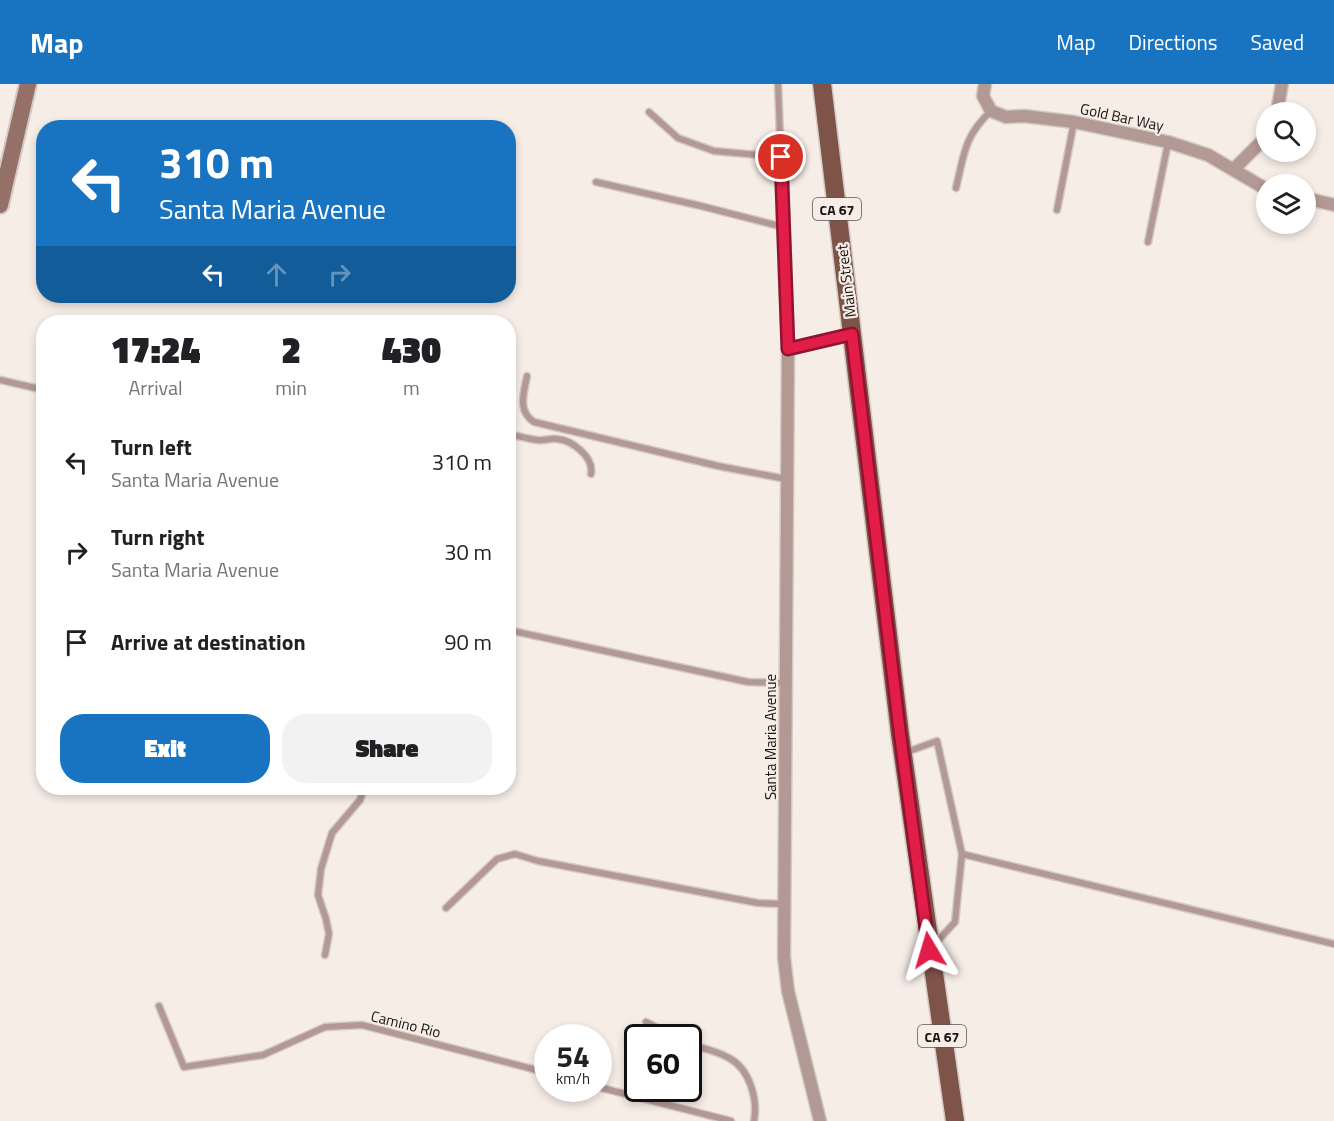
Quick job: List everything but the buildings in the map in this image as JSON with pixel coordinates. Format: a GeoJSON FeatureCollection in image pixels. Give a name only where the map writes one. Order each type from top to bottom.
{"type":"FeatureCollection","features":[{"type":"Feature","properties":{"kind":"main road","name":"Main Street"},"geometry":{"type":"LineString","coordinates":[[822,84],[898,722],[955,1121]]}},
{"type":"Feature","properties":{"kind":"street"},"geometry":{"type":"LineString","coordinates":[[0,205],[28,84]]}},
{"type":"Feature","properties":{"kind":"street"},"geometry":{"type":"LineString","coordinates":[[985,84],[982,96],[991,111]]}},
{"type":"Feature","properties":{"kind":"street"},"geometry":{"type":"LineString","coordinates":[[1279,102],[1282,84]]}},
{"type":"Feature","properties":{"kind":"street","name":"Gold Bar Way"},"geometry":{"type":"LineString","coordinates":[[991,111],[1006,117],[1024,116],[1074,122],[1168,142],[1208,154],[1256,183]]}},
{"type":"Feature","properties":{"kind":"street"},"geometry":{"type":"LineString","coordinates":[[1234,169],[1256,147]]}},
{"type":"Feature","properties":{"kind":"street"},"geometry":{"type":"LineString","coordinates":[[1316,201],[1334,205]]}},
{"type":"Feature","properties":{"kind":"street","name":"Santa Maria Avenue"},"geometry":{"type":"LineString","coordinates":[[783,212],[788,349],[784,957],[788,991],[820,1121]]}},
{"type":"Feature","properties":{"kind":"street"},"geometry":{"type":"LineString","coordinates":[[788,349],[852,334]]}},
{"type":"Feature","properties":{"kind":"lane","name":"Santa Maria Avenue"},"geometry":{"type":"LineString","coordinates":[[778,84],[783,212]]}},
{"type":"Feature","properties":{"kind":"lane"},"geometry":{"type":"LineString","coordinates":[[956,188],[968,142],[977,124],[991,111]]}},
{"type":"Feature","properties":{"kind":"lane"},"geometry":{"type":"LineString","coordinates":[[649,112],[678,138],[714,151],[781,157]]}},
{"type":"Feature","properties":{"kind":"lane"},"geometry":{"type":"LineString","coordinates":[[1057,210],[1074,122]]}},
{"type":"Feature","properties":{"kind":"lane"},"geometry":{"type":"LineString","coordinates":[[1148,242],[1168,142]]}},
{"type":"Feature","properties":{"kind":"lane"},"geometry":{"type":"LineString","coordinates":[[596,182],[783,227]]}},
{"type":"Feature","properties":{"kind":"lane"},"geometry":{"type":"LineString","coordinates":[[527,376],[522,403],[524,413],[534,422],[718,466],[786,479]]}},
{"type":"Feature","properties":{"kind":"lane"},"geometry":{"type":"LineString","coordinates":[[0,380],[36,388]]}},
{"type":"Feature","properties":{"kind":"lane"},"geometry":{"type":"LineString","coordinates":[[516,436],[536,440],[555,439],[569,443],[590,462],[591,474]]}},
{"type":"Feature","properties":{"kind":"lane"},"geometry":{"type":"LineString","coordinates":[[516,632],[748,682],[786,683]]}},
{"type":"Feature","properties":{"kind":"lane"},"geometry":{"type":"LineString","coordinates":[[904,754],[936,741],[962,854],[955,922],[929,950]]}},
{"type":"Feature","properties":{"kind":"lane"},"geometry":{"type":"LineString","coordinates":[[324,955],[329,934],[318,895],[321,869],[332,833],[362,795]]}},
{"type":"Feature","properties":{"kind":"lane"},"geometry":{"type":"LineString","coordinates":[[962,854],[1334,944]]}},
{"type":"Feature","properties":{"kind":"lane"},"geometry":{"type":"LineString","coordinates":[[446,908],[497,859],[515,855],[758,903],[784,904]]}},
{"type":"Feature","properties":{"kind":"lane","name":"Camino Rio"},"geometry":{"type":"LineString","coordinates":[[159,1006],[184,1067],[263,1055],[325,1027],[362,1025],[534,1069]]}},
{"type":"Feature","properties":{"kind":"lane"},"geometry":{"type":"LineString","coordinates":[[646,1022],[650,1024]]}},
{"type":"Feature","properties":{"kind":"lane"},"geometry":{"type":"LineString","coordinates":[[702,1049],[729,1058],[740,1066],[746,1076],[756,1108],[754,1121]]}},
{"type":"Feature","properties":{"kind":"lane"},"geometry":{"type":"LineString","coordinates":[[612,1091],[731,1121]]}},
{"type":"Feature","properties":{"kind":"route"},"geometry":{"type":"LineString","coordinates":[[781,157],[788,349],[852,334],[900,734],[929,950]]}}]}
